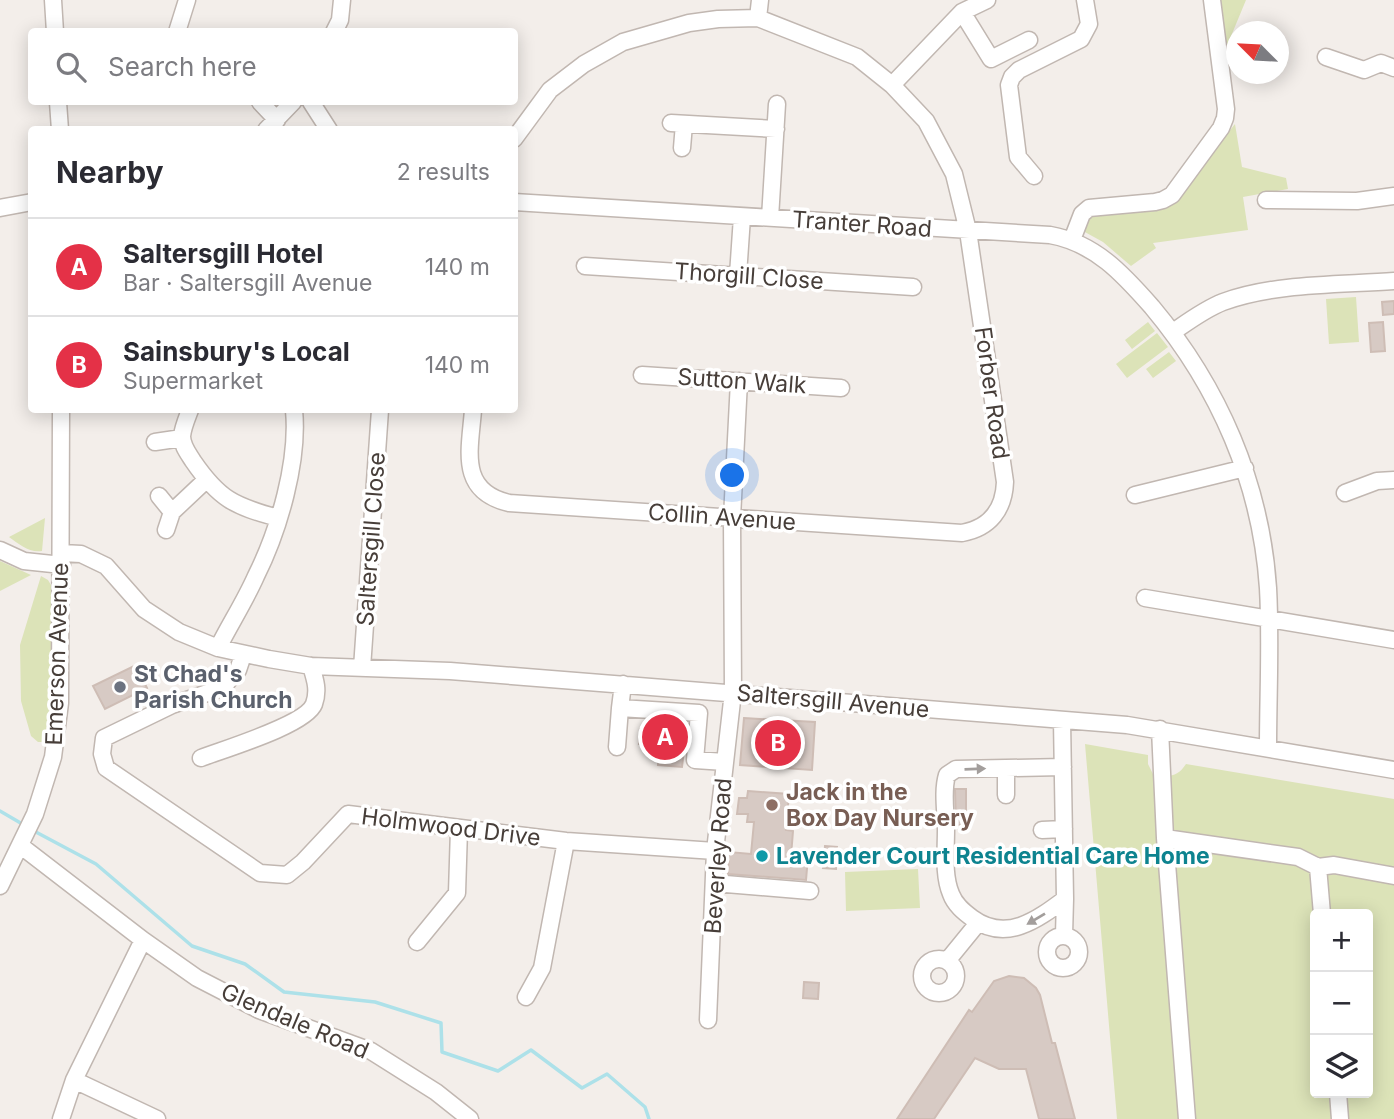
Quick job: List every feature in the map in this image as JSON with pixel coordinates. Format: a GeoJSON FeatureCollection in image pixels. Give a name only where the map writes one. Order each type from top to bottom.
{"type":"FeatureCollection","features":[{"type":"Feature","properties":{"kind":"street"},"geometry":{"type":"LineString","coordinates":[[53,0],[55,28]]}},
{"type":"Feature","properties":{"kind":"street"},"geometry":{"type":"LineString","coordinates":[[178,28],[187,0]]}},
{"type":"Feature","properties":{"kind":"street"},"geometry":{"type":"LineString","coordinates":[[336,28],[340,20],[342,0]]}},
{"type":"Feature","properties":{"kind":"street"},"geometry":{"type":"LineString","coordinates":[[518,134],[550,90],[584,64],[623,42],[689,23],[758,18],[760,0]]}},
{"type":"Feature","properties":{"kind":"street"},"geometry":{"type":"LineString","coordinates":[[892,85],[962,12],[987,0]]}},
{"type":"Feature","properties":{"kind":"street"},"geometry":{"type":"LineString","coordinates":[[1034,176],[1018,157],[1009,86],[1012,77],[1019,70],[1081,39],[1089,24],[1085,0]]}},
{"type":"Feature","properties":{"kind":"street"},"geometry":{"type":"LineString","coordinates":[[1072,240],[1082,214],[1089,208],[1163,201],[1172,195],[1221,128],[1226,109],[1212,0]]}},
{"type":"Feature","properties":{"kind":"street"},"geometry":{"type":"LineString","coordinates":[[962,12],[991,59],[1029,40]]}},
{"type":"Feature","properties":{"kind":"street","name":"Forber Road"},"geometry":{"type":"LineString","coordinates":[[758,18],[857,57],[892,85],[926,121],[954,174],[968,231],[1005,482],[1005,495],[993,518],[983,526],[962,533]]}},
{"type":"Feature","properties":{"kind":"street"},"geometry":{"type":"LineString","coordinates":[[1326,57],[1364,70],[1381,63],[1394,68]]}},
{"type":"Feature","properties":{"kind":"street"},"geometry":{"type":"LineString","coordinates":[[770,218],[777,104]]}},
{"type":"Feature","properties":{"kind":"street"},"geometry":{"type":"LineString","coordinates":[[58,105],[60,126]]}},
{"type":"Feature","properties":{"kind":"street"},"geometry":{"type":"LineString","coordinates":[[262,105],[272,125],[290,105]]}},
{"type":"Feature","properties":{"kind":"street"},"geometry":{"type":"LineString","coordinates":[[312,105],[326,126]]}},
{"type":"Feature","properties":{"kind":"street"},"geometry":{"type":"LineString","coordinates":[[682,148],[677,124],[776,130]]}},
{"type":"Feature","properties":{"kind":"street"},"geometry":{"type":"LineString","coordinates":[[1266,200],[1357,201],[1394,195]]}},
{"type":"Feature","properties":{"kind":"street","name":"Tranter Road"},"geometry":{"type":"LineString","coordinates":[[518,202],[1050,236],[1072,240],[1104,257],[1172,332],[1216,400],[1245,468],[1263,547],[1269,620],[1268,748]]}},
{"type":"Feature","properties":{"kind":"street"},"geometry":{"type":"LineString","coordinates":[[0,208],[28,203]]}},
{"type":"Feature","properties":{"kind":"street"},"geometry":{"type":"LineString","coordinates":[[738,275],[742,217]]}},
{"type":"Feature","properties":{"kind":"street","name":"Thorgill Close"},"geometry":{"type":"LineString","coordinates":[[585,266],[913,287]]}},
{"type":"Feature","properties":{"kind":"street"},"geometry":{"type":"LineString","coordinates":[[1172,332],[1222,302],[1247,295],[1271,290],[1394,281]]}},
{"type":"Feature","properties":{"kind":"street","name":"Sutton Walk"},"geometry":{"type":"LineString","coordinates":[[642,375],[841,388]]}},
{"type":"Feature","properties":{"kind":"street","name":"Beverley Road"},"geometry":{"type":"LineString","coordinates":[[708,1020],[715,851],[733,692],[732,518],[739,382]]}},
{"type":"Feature","properties":{"kind":"street","name":"Emerson Avenue"},"geometry":{"type":"LineString","coordinates":[[2,879],[35,814],[53,757],[60,703],[61,413]]}},
{"type":"Feature","properties":{"kind":"street"},"geometry":{"type":"LineString","coordinates":[[189,413],[182,438],[185,448],[206,480],[226,499],[243,509],[278,518]]}},
{"type":"Feature","properties":{"kind":"street"},"geometry":{"type":"LineString","coordinates":[[218,648],[257,575],[278,518],[296,432],[294,413]]}},
{"type":"Feature","properties":{"kind":"street","name":"Saltersgill Close"},"geometry":{"type":"LineString","coordinates":[[362,668],[380,413]]}},
{"type":"Feature","properties":{"kind":"street","name":"Collin Avenue"},"geometry":{"type":"LineString","coordinates":[[473,413],[470,463],[472,475],[485,494],[496,500],[962,533]]}},
{"type":"Feature","properties":{"kind":"street"},"geometry":{"type":"LineString","coordinates":[[155,442],[182,438]]}},
{"type":"Feature","properties":{"kind":"street"},"geometry":{"type":"LineString","coordinates":[[1135,495],[1245,468]]}},
{"type":"Feature","properties":{"kind":"street"},"geometry":{"type":"LineString","coordinates":[[166,530],[172,512],[206,480]]}},
{"type":"Feature","properties":{"kind":"street"},"geometry":{"type":"LineString","coordinates":[[1345,494],[1377,481],[1394,480]]}},
{"type":"Feature","properties":{"kind":"street"},"geometry":{"type":"LineString","coordinates":[[159,496],[172,512]]}},
{"type":"Feature","properties":{"kind":"street","name":"Saltersgill Avenue"},"geometry":{"type":"LineString","coordinates":[[0,550],[24,561],[62,559],[81,554],[106,566],[144,609],[179,632],[243,655],[312,666],[450,671],[733,692],[1160,729],[1394,770]]}},
{"type":"Feature","properties":{"kind":"street"},"geometry":{"type":"LineString","coordinates":[[1145,598],[1394,640]]}},
{"type":"Feature","properties":{"kind":"street","name":"Holmwood Drive"},"geometry":{"type":"LineString","coordinates":[[243,655],[239,670],[222,688],[172,705],[104,738],[102,754],[106,768],[260,873],[287,875],[303,862],[348,814],[566,841],[715,851]]}},
{"type":"Feature","properties":{"kind":"street"},"geometry":{"type":"LineString","coordinates":[[201,758],[296,722],[313,707],[317,689],[312,666]]}},
{"type":"Feature","properties":{"kind":"street"},"geometry":{"type":"LineString","coordinates":[[617,747],[623,684]]}},
{"type":"Feature","properties":{"kind":"street"},"geometry":{"type":"LineString","coordinates":[[620,708],[698,713],[695,760],[725,762]]}},
{"type":"Feature","properties":{"kind":"street"},"geometry":{"type":"LineString","coordinates":[[1062,720],[1064,935]]}},
{"type":"Feature","properties":{"kind":"street"},"geometry":{"type":"LineString","coordinates":[[1160,729],[1165,838],[1187,1119]]}},
{"type":"Feature","properties":{"kind":"street"},"geometry":{"type":"LineString","coordinates":[[1063,767],[956,769],[947,775],[945,782],[947,879],[952,897],[962,910],[978,923],[1007,930],[1023,927],[1040,918],[1065,899]]}},
{"type":"Feature","properties":{"kind":"street"},"geometry":{"type":"LineString","coordinates":[[1006,768],[1006,795]]}},
{"type":"Feature","properties":{"kind":"street"},"geometry":{"type":"LineString","coordinates":[[416,942],[457,894],[458,829]]}},
{"type":"Feature","properties":{"kind":"street"},"geometry":{"type":"LineString","coordinates":[[1042,830],[1064,829]]}},
{"type":"Feature","properties":{"kind":"street"},"geometry":{"type":"LineString","coordinates":[[1165,838],[1298,858],[1318,867],[1334,865],[1394,876]]}},
{"type":"Feature","properties":{"kind":"street","name":"Glendale Road"},"geometry":{"type":"LineString","coordinates":[[23,840],[143,940],[197,978],[259,1010],[371,1051],[436,1092],[470,1119]]}},
{"type":"Feature","properties":{"kind":"street"},"geometry":{"type":"LineString","coordinates":[[526,997],[542,968],[566,841]]}},
{"type":"Feature","properties":{"kind":"street"},"geometry":{"type":"LineString","coordinates":[[1318,867],[1322,909]]}},
{"type":"Feature","properties":{"kind":"street"},"geometry":{"type":"LineString","coordinates":[[714,883],[810,891]]}},
{"type":"Feature","properties":{"kind":"street"},"geometry":{"type":"LineString","coordinates":[[947,961],[978,923]]}},
{"type":"Feature","properties":{"kind":"street"},"geometry":{"type":"LineString","coordinates":[[61,1119],[74,1080],[143,940]]}},
{"type":"Feature","properties":{"kind":"street"},"geometry":{"type":"LineString","coordinates":[[74,1080],[157,1119]]}},
{"type":"Feature","properties":{"kind":"street"},"geometry":{"type":"LineString","coordinates":[[1338,1098],[1340,1119]]}},
{"type":"Feature","properties":{"kind":"green space"},"geometry":{"type":"Polygon","coordinates":[[[1217,0],[1246,0],[1237,21],[1226,21],[1226,52],[1217,0]]]}},
{"type":"Feature","properties":{"kind":"green space"},"geometry":{"type":"Polygon","coordinates":[[[1235,124],[1242,167],[1286,178],[1288,189],[1243,197],[1248,230],[1153,243],[1156,248],[1131,266],[1103,242],[1083,231],[1088,216],[1176,198],[1235,124]]]}},
{"type":"Feature","properties":{"kind":"green space"},"geometry":{"type":"Polygon","coordinates":[[[1356,297],[1359,342],[1329,344],[1326,299],[1356,297]]]}},
{"type":"Feature","properties":{"kind":"green space"},"geometry":{"type":"Polygon","coordinates":[[[1148,322],[1155,331],[1132,349],[1125,340],[1148,322]]]}},
{"type":"Feature","properties":{"kind":"green space"},"geometry":{"type":"Polygon","coordinates":[[[1157,333],[1168,347],[1127,378],[1116,364],[1157,333]]]}},
{"type":"Feature","properties":{"kind":"green space"},"geometry":{"type":"Polygon","coordinates":[[[1169,352],[1176,361],[1153,378],[1146,369],[1169,352]]]}},
{"type":"Feature","properties":{"kind":"green space"},"geometry":{"type":"Polygon","coordinates":[[[45,518],[42,551],[28,549],[9,537],[45,518]]]}},
{"type":"Feature","properties":{"kind":"green space"},"geometry":{"type":"Polygon","coordinates":[[[0,561],[31,575],[0,591],[0,561]]]}},
{"type":"Feature","properties":{"kind":"green space"},"geometry":{"type":"Polygon","coordinates":[[[41,576],[48,580],[54,590],[53,699],[46,742],[38,742],[31,736],[21,701],[20,645],[41,576]]]}},
{"type":"Feature","properties":{"kind":"green space"},"geometry":{"type":"Polygon","coordinates":[[[1085,744],[1148,755],[1148,764],[1153,774],[1158,775],[1176,774],[1186,764],[1394,799],[1394,1119],[1117,1119],[1085,744]]]}},
{"type":"Feature","properties":{"kind":"green space"},"geometry":{"type":"Polygon","coordinates":[[[918,869],[920,908],[846,911],[845,872],[918,869]]]}},
{"type":"Feature","properties":{"kind":"building"},"geometry":{"type":"Polygon","coordinates":[[[1394,301],[1394,314],[1383,315],[1382,302],[1394,301]]]}},
{"type":"Feature","properties":{"kind":"building"},"geometry":{"type":"Polygon","coordinates":[[[1383,322],[1385,351],[1371,352],[1369,323],[1383,322]]]}},
{"type":"Feature","properties":{"kind":"building","name":"St Chad's Parish Church"},"geometry":{"type":"Polygon","coordinates":[[[136,665],[147,688],[105,709],[93,686],[136,665]]]}},
{"type":"Feature","properties":{"kind":"building"},"geometry":{"type":"Polygon","coordinates":[[[744,718],[815,722],[812,770],[740,765],[744,718]]]}},
{"type":"Feature","properties":{"kind":"building"},"geometry":{"type":"Polygon","coordinates":[[[647,720],[681,722],[681,725],[687,725],[682,767],[658,765],[660,750],[644,748],[645,744],[639,744],[640,729],[646,730],[647,720]]]}},
{"type":"Feature","properties":{"kind":"building"},"geometry":{"type":"Polygon","coordinates":[[[955,789],[966,789],[966,825],[956,825],[955,789]]]}},
{"type":"Feature","properties":{"kind":"building","name":"Lavender Court Residential Care Home"},"geometry":{"type":"Polygon","coordinates":[[[748,791],[789,794],[786,830],[793,831],[791,856],[808,857],[806,880],[728,874],[729,852],[751,854],[754,822],[747,822],[748,814],[737,814],[739,798],[747,798],[748,791]]]}},
{"type":"Feature","properties":{"kind":"building"},"geometry":{"type":"Polygon","coordinates":[[[825,846],[837,847],[836,869],[823,868],[825,846]]]}},
{"type":"Feature","properties":{"kind":"building"},"geometry":{"type":"Polygon","coordinates":[[[1009,976],[1024,978],[1040,995],[1075,1119],[1039,1119],[1026,1069],[999,1069],[975,1058],[934,1119],[897,1119],[969,1010],[972,1012],[994,981],[1009,976]]]}},
{"type":"Feature","properties":{"kind":"building"},"geometry":{"type":"Polygon","coordinates":[[[804,982],[819,983],[818,999],[803,998],[804,982]]]}},
{"type":"Feature","properties":{"kind":"waterway"},"geometry":{"type":"LineString","coordinates":[[0,811],[24,825]]}},
{"type":"Feature","properties":{"kind":"waterway"},"geometry":{"type":"LineString","coordinates":[[34,831],[96,864],[192,946],[245,964],[284,992],[375,1002],[441,1023],[442,1052],[498,1071],[531,1050],[582,1088],[607,1074],[645,1107],[649,1119]]}},
{"type":"Feature","properties":{"kind":"place","name":"St Chad's Parish Church"},"geometry":{"type":"Point","coordinates":[120,687]}},
{"type":"Feature","properties":{"kind":"place","name":"Saltersgill Hotel"},"geometry":{"type":"Point","coordinates":[665,737]}},
{"type":"Feature","properties":{"kind":"place","name":"Sainsbury's Local"},"geometry":{"type":"Point","coordinates":[778,743]}},
{"type":"Feature","properties":{"kind":"place","name":"Jack in the Box Day Nursery"},"geometry":{"type":"Point","coordinates":[772,805]}},
{"type":"Feature","properties":{"kind":"place","name":"Lavender Court Residential Care Home"},"geometry":{"type":"Point","coordinates":[762,856]}}]}
